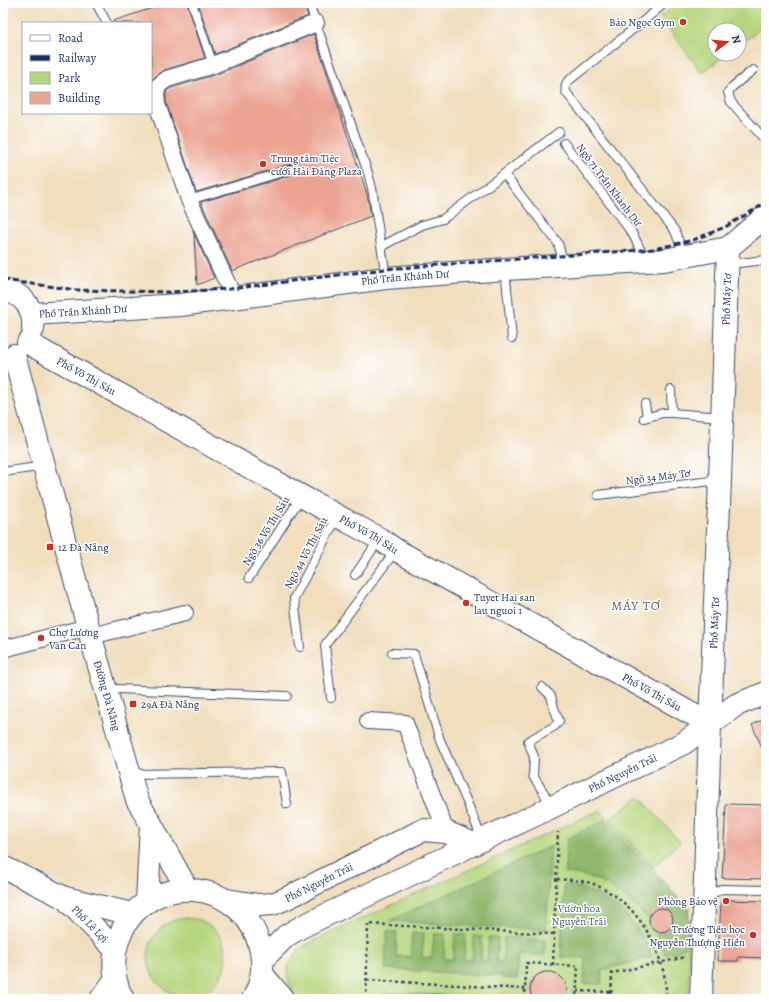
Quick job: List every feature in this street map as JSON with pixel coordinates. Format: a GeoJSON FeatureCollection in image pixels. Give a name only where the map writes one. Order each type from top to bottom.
{"type":"FeatureCollection","features":[{"type":"Feature","properties":{"kind":"street"},"geometry":{"type":"LineString","coordinates":[[234,298],[189,200],[157,104],[156,94],[158,86],[167,79],[213,65],[316,23]]}},
{"type":"Feature","properties":{"kind":"street"},"geometry":{"type":"LineString","coordinates":[[728,256],[766,216]]}},
{"type":"Feature","properties":{"kind":"street","name":"Phố Trần Khánh Dư"},"geometry":{"type":"LineString","coordinates":[[32,314],[180,305],[386,278],[664,260],[684,255],[728,256]]}},
{"type":"Feature","properties":{"kind":"street","name":"Phố Máy Tơ"},"geometry":{"type":"LineString","coordinates":[[701,999],[710,892],[708,788],[728,256]]}},
{"type":"Feature","properties":{"kind":"street"},"geometry":{"type":"LineString","coordinates":[[3,290],[12,292],[25,301],[34,321],[31,336],[15,352]]}},
{"type":"Feature","properties":{"kind":"street","name":"Đường Đà Nẵng"},"geometry":{"type":"LineString","coordinates":[[15,352],[44,466],[137,800],[187,889]]}},
{"type":"Feature","properties":{"kind":"street","name":"Phố Võ Thị Sáu"},"geometry":{"type":"LineString","coordinates":[[15,352],[301,496],[710,724]]}},
{"type":"Feature","properties":{"kind":"street"},"geometry":{"type":"LineString","coordinates":[[3,649],[184,613]]}},
{"type":"Feature","properties":{"kind":"street","name":"Phố Nguyễn Trãi"},"geometry":{"type":"LineString","coordinates":[[262,967],[286,936],[301,927],[684,742],[736,706],[766,693]]}},
{"type":"Feature","properties":{"kind":"street"},"geometry":{"type":"LineString","coordinates":[[368,720],[405,723],[446,832]]}},
{"type":"Feature","properties":{"kind":"street"},"geometry":{"type":"LineString","coordinates":[[140,908],[151,824]]}},
{"type":"Feature","properties":{"kind":"street","name":"Phố Nguyễn Trãi"},"geometry":{"type":"LineString","coordinates":[[227,900],[258,905],[273,904],[423,830],[446,832],[478,842]]}},
{"type":"Feature","properties":{"kind":"street","name":"Phố Lê Lợi"},"geometry":{"type":"LineString","coordinates":[[3,867],[65,898],[140,908]]}},
{"type":"Feature","properties":{"kind":"street"},"geometry":{"type":"LineString","coordinates":[[116,995],[114,964],[115,949],[122,930],[140,908],[166,893],[187,889],[208,892],[227,900],[241,912],[252,926],[259,942],[262,967],[257,992],[253,999]]}},
{"type":"Feature","properties":{"kind":"street","name":"Phố Lê Lợi"},"geometry":{"type":"LineString","coordinates":[[65,898],[115,949]]}},
{"type":"Feature","properties":{"kind":"street"},"geometry":{"type":"LineString","coordinates":[[262,967],[282,999]]}},
{"type":"Feature","properties":{"kind":"lane"},"geometry":{"type":"LineString","coordinates":[[96,3],[106,22]]}},
{"type":"Feature","properties":{"kind":"lane"},"geometry":{"type":"LineString","coordinates":[[192,3],[213,65]]}},
{"type":"Feature","properties":{"kind":"lane"},"geometry":{"type":"LineString","coordinates":[[310,3],[368,173],[382,246],[386,278]]}},
{"type":"Feature","properties":{"kind":"lane"},"geometry":{"type":"LineString","coordinates":[[665,3],[567,82],[565,89],[675,231],[684,255]]}},
{"type":"Feature","properties":{"kind":"lane"},"geometry":{"type":"LineString","coordinates":[[753,70],[728,92],[731,102],[766,141]]}},
{"type":"Feature","properties":{"kind":"lane"},"geometry":{"type":"LineString","coordinates":[[382,246],[422,225],[443,219],[559,132]]}},
{"type":"Feature","properties":{"kind":"lane","name":"Ngõ 71 Trần Khánh Dư"},"geometry":{"type":"LineString","coordinates":[[564,143],[632,233],[647,261]]}},
{"type":"Feature","properties":{"kind":"lane"},"geometry":{"type":"LineString","coordinates":[[189,200],[293,169]]}},
{"type":"Feature","properties":{"kind":"lane"},"geometry":{"type":"LineString","coordinates":[[504,174],[558,243],[564,266]]}},
{"type":"Feature","properties":{"kind":"lane"},"geometry":{"type":"LineString","coordinates":[[728,256],[766,260]]}},
{"type":"Feature","properties":{"kind":"lane"},"geometry":{"type":"LineString","coordinates":[[505,270],[512,338]]}},
{"type":"Feature","properties":{"kind":"lane"},"geometry":{"type":"LineString","coordinates":[[671,390],[672,413]]}},
{"type":"Feature","properties":{"kind":"lane"},"geometry":{"type":"LineString","coordinates":[[644,404],[645,418],[663,413],[723,417]]}},
{"type":"Feature","properties":{"kind":"lane"},"geometry":{"type":"LineString","coordinates":[[3,472],[44,466]]}},
{"type":"Feature","properties":{"kind":"lane","name":"Ngõ 34 Máy Tơ"},"geometry":{"type":"LineString","coordinates":[[598,495],[720,480]]}},
{"type":"Feature","properties":{"kind":"lane","name":"Ngõ 36 Võ Thị Sáu"},"geometry":{"type":"LineString","coordinates":[[249,578],[301,496]]}},
{"type":"Feature","properties":{"kind":"lane","name":"Ngõ 44 Võ Thị Sáu"},"geometry":{"type":"LineString","coordinates":[[300,647],[294,598],[338,516]]}},
{"type":"Feature","properties":{"kind":"lane"},"geometry":{"type":"LineString","coordinates":[[355,575],[388,544]]}},
{"type":"Feature","properties":{"kind":"lane"},"geometry":{"type":"LineString","coordinates":[[331,698],[326,646],[388,544]]}},
{"type":"Feature","properties":{"kind":"lane"},"geometry":{"type":"LineString","coordinates":[[392,653],[414,654],[440,740],[467,802],[478,842]]}},
{"type":"Feature","properties":{"kind":"lane"},"geometry":{"type":"LineString","coordinates":[[542,687],[551,696],[559,721],[555,726],[528,741],[534,757],[533,776],[551,807]]}},
{"type":"Feature","properties":{"kind":"lane"},"geometry":{"type":"LineString","coordinates":[[106,689],[117,688],[287,696]]}},
{"type":"Feature","properties":{"kind":"lane"},"geometry":{"type":"LineString","coordinates":[[130,774],[282,772],[287,804]]}},
{"type":"Feature","properties":{"kind":"lane"},"geometry":{"type":"LineString","coordinates":[[710,892],[722,889],[766,890]]}},
{"type":"Feature","properties":{"kind":"path"},"geometry":{"type":"LineString","coordinates":[[553,965],[558,832]]}},
{"type":"Feature","properties":{"kind":"path"},"geometry":{"type":"LineString","coordinates":[[557,879],[577,880],[595,885],[624,902],[638,917],[646,927],[661,963],[665,981],[666,999]]}},
{"type":"Feature","properties":{"kind":"path"},"geometry":{"type":"LineString","coordinates":[[366,999],[368,924],[554,934]]}},
{"type":"Feature","properties":{"kind":"path"},"geometry":{"type":"LineString","coordinates":[[611,999],[612,973],[691,956]]}},
{"type":"Feature","properties":{"kind":"path"},"geometry":{"type":"LineString","coordinates":[[525,999],[526,963],[578,966],[576,999]]}},
{"type":"Feature","properties":{"kind":"path"},"geometry":{"type":"LineString","coordinates":[[367,980],[525,989]]}},
{"type":"Feature","properties":{"kind":"path"},"geometry":{"type":"LineString","coordinates":[[577,991],[611,992]]}},
{"type":"Feature","properties":{"kind":"green space"},"geometry":{"type":"Polygon","coordinates":[[[678,3],[766,3],[766,25],[747,39],[747,22],[707,22],[707,62],[716,62],[702,73],[660,17],[678,3]]]}},
{"type":"Feature","properties":{"kind":"green space"},"geometry":{"type":"Polygon","coordinates":[[[639,796],[680,842],[653,867],[610,819],[639,796]]]}},
{"type":"Feature","properties":{"kind":"green space","name":"Vườn hoa Nguyễn Trãi"},"geometry":{"type":"Polygon","coordinates":[[[600,810],[689,909],[689,999],[297,999],[292,993],[288,979],[288,966],[299,949],[313,941],[600,810]]]}},
{"type":"Feature","properties":{"kind":"green space"},"geometry":{"type":"Polygon","coordinates":[[[605,820],[688,911],[689,939],[686,946],[683,948],[665,954],[654,930],[662,932],[671,927],[673,922],[672,916],[664,909],[658,909],[653,912],[649,919],[612,888],[590,878],[565,873],[567,839],[605,820]]]}},
{"type":"Feature","properties":{"kind":"green space"},"geometry":{"type":"Polygon","coordinates":[[[551,846],[546,930],[389,921],[551,846]]]}},
{"type":"Feature","properties":{"kind":"green space"},"geometry":{"type":"Polygon","coordinates":[[[564,885],[578,887],[598,895],[618,908],[641,935],[652,957],[602,970],[601,984],[584,984],[585,958],[561,957],[564,885]]]}},
{"type":"Feature","properties":{"kind":"green space"},"geometry":{"type":"Polygon","coordinates":[[[187,918],[202,921],[209,925],[219,935],[223,942],[226,957],[223,972],[219,979],[209,989],[202,993],[187,996],[172,993],[165,989],[155,979],[151,972],[148,957],[151,942],[155,935],[165,925],[172,921],[187,918]]]}},
{"type":"Feature","properties":{"kind":"green space"},"geometry":{"type":"Polygon","coordinates":[[[387,931],[397,932],[396,956],[411,957],[412,933],[424,933],[422,958],[432,958],[434,934],[445,934],[444,959],[453,959],[455,934],[466,935],[464,960],[472,960],[473,936],[482,937],[481,961],[487,961],[489,937],[498,938],[496,962],[503,962],[504,937],[545,940],[545,955],[519,954],[517,979],[502,978],[502,976],[385,969],[387,931]]]}},
{"type":"Feature","properties":{"kind":"green space"},"geometry":{"type":"Polygon","coordinates":[[[384,992],[502,998],[502,995],[516,996],[516,999],[384,999],[384,992]]]}},
{"type":"Feature","properties":{"kind":"building"},"geometry":{"type":"Polygon","coordinates":[[[168,3],[187,3],[205,58],[164,70],[152,79],[152,22],[113,21],[168,3]]]}},
{"type":"Feature","properties":{"kind":"building"},"geometry":{"type":"Polygon","coordinates":[[[198,3],[304,3],[308,16],[215,54],[198,3]]]}},
{"type":"Feature","properties":{"kind":"building","name":"Trung tâm Tiệc cưới Hải Đăng Plaza"},"geometry":{"type":"Polygon","coordinates":[[[314,34],[367,194],[371,216],[232,271],[201,202],[295,174],[298,171],[298,167],[295,164],[291,164],[196,192],[166,102],[166,91],[171,88],[217,74],[314,34]]]}},
{"type":"Feature","properties":{"kind":"building"},"geometry":{"type":"Polygon","coordinates":[[[193,231],[214,278],[197,285],[194,234],[193,231]]]}},
{"type":"Feature","properties":{"kind":"building"},"geometry":{"type":"Polygon","coordinates":[[[766,718],[766,756],[752,725],[766,718]]]}},
{"type":"Feature","properties":{"kind":"building"},"geometry":{"type":"Polygon","coordinates":[[[726,804],[766,805],[766,879],[722,878],[726,804]]]}},
{"type":"Feature","properties":{"kind":"building"},"geometry":{"type":"Polygon","coordinates":[[[721,900],[766,901],[766,958],[738,957],[738,961],[718,961],[721,900]]]}},
{"type":"Feature","properties":{"kind":"building"},"geometry":{"type":"Polygon","coordinates":[[[661,908],[669,912],[673,920],[669,928],[661,932],[653,928],[649,920],[653,912],[661,908]]]}},
{"type":"Feature","properties":{"kind":"building"},"geometry":{"type":"Polygon","coordinates":[[[545,972],[558,974],[563,979],[566,984],[567,991],[565,999],[532,999],[530,990],[531,983],[539,974],[545,972]]]}},
{"type":"Feature","properties":{"kind":"railway"},"geometry":{"type":"LineString","coordinates":[[3,280],[77,290],[170,292],[230,289],[385,269],[654,249],[693,240],[725,227],[759,207],[766,201]]}},
{"type":"Feature","properties":{"kind":"place","name":"Bảo Ngọc Gym"},"geometry":{"type":"Point","coordinates":[683,22]}},
{"type":"Feature","properties":{"kind":"place","name":"Trung tâm Tiệc cưới Hải Đăng Plaza"},"geometry":{"type":"Point","coordinates":[263,164]}},
{"type":"Feature","properties":{"kind":"place","name":"12 Đà Nẵng"},"geometry":{"type":"Point","coordinates":[50,547]}},
{"type":"Feature","properties":{"kind":"place","name":"Tuyet Hai san lau nguoi 1"},"geometry":{"type":"Point","coordinates":[466,603]}},
{"type":"Feature","properties":{"kind":"place","name":"Chợ Lương Văn Can"},"geometry":{"type":"Point","coordinates":[41,638]}},
{"type":"Feature","properties":{"kind":"place","name":"29A Đà Nẵng"},"geometry":{"type":"Point","coordinates":[133,704]}},
{"type":"Feature","properties":{"kind":"place","name":"Phòng Bảo vệ"},"geometry":{"type":"Point","coordinates":[726,901]}},
{"type":"Feature","properties":{"kind":"place","name":"Trường Tiểu học Nguyễn Thượng Hiền"},"geometry":{"type":"Point","coordinates":[753,935]}},
{"type":"Feature","properties":{"kind":"district","name":"MÁY TƠ"},"geometry":{"type":"Point","coordinates":[636,605]}}]}
